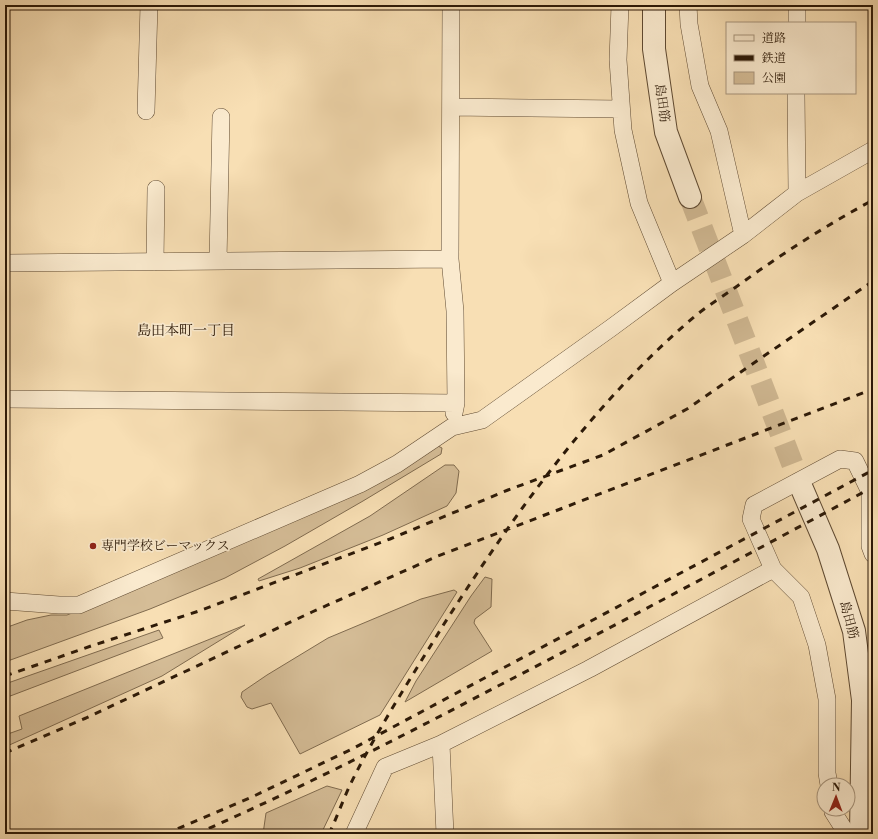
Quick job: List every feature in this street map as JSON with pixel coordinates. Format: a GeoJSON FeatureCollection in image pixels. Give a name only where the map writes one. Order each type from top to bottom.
{"type":"FeatureCollection","features":[{"type":"Feature","properties":{"kind":"street"},"geometry":{"type":"LineString","coordinates":[[146,111],[149,5]]}},
{"type":"Feature","properties":{"kind":"street"},"geometry":{"type":"LineString","coordinates":[[451,5],[450,259],[455,311],[456,403],[452,427]]}},
{"type":"Feature","properties":{"kind":"street"},"geometry":{"type":"LineString","coordinates":[[620,5],[618,60],[623,130],[639,202],[672,283]]}},
{"type":"Feature","properties":{"kind":"street","name":"島田筋"},"geometry":{"type":"LineString","coordinates":[[654,5],[654,49],[666,132],[690,197]]}},
{"type":"Feature","properties":{"kind":"street"},"geometry":{"type":"LineString","coordinates":[[688,5],[689,24],[700,86],[719,131],[743,235]]}},
{"type":"Feature","properties":{"kind":"street"},"geometry":{"type":"LineString","coordinates":[[796,22],[797,5]]}},
{"type":"Feature","properties":{"kind":"street"},"geometry":{"type":"LineString","coordinates":[[796,94],[796,193]]}},
{"type":"Feature","properties":{"kind":"street"},"geometry":{"type":"LineString","coordinates":[[451,107],[621,109]]}},
{"type":"Feature","properties":{"kind":"street"},"geometry":{"type":"LineString","coordinates":[[218,261],[221,117]]}},
{"type":"Feature","properties":{"kind":"street"},"geometry":{"type":"LineString","coordinates":[[5,601],[79,605],[360,484],[397,464],[452,427],[482,420],[605,333],[672,283],[743,235],[796,193],[873,150]]}},
{"type":"Feature","properties":{"kind":"street"},"geometry":{"type":"LineString","coordinates":[[155,262],[156,189]]}},
{"type":"Feature","properties":{"kind":"street"},"geometry":{"type":"LineString","coordinates":[[5,263],[450,259]]}},
{"type":"Feature","properties":{"kind":"street"},"geometry":{"type":"LineString","coordinates":[[5,399],[456,403]]}},
{"type":"Feature","properties":{"kind":"street"},"geometry":{"type":"LineString","coordinates":[[828,777],[827,699],[817,645],[801,597],[773,569],[751,519],[754,505],[840,459],[855,461],[870,492],[872,506],[870,546],[873,554]]}},
{"type":"Feature","properties":{"kind":"street","name":"島田筋"},"geometry":{"type":"LineString","coordinates":[[800,484],[828,550],[854,631],[863,700],[860,834]]}},
{"type":"Feature","properties":{"kind":"street"},"geometry":{"type":"LineString","coordinates":[[354,834],[385,767],[441,744],[589,669],[773,569]]}},
{"type":"Feature","properties":{"kind":"street"},"geometry":{"type":"LineString","coordinates":[[441,744],[445,834]]}},
{"type":"Feature","properties":{"kind":"street"},"geometry":{"type":"LineString","coordinates":[[836,817],[847,834]]}},
{"type":"Feature","properties":{"kind":"green space"},"geometry":{"type":"Polygon","coordinates":[[[438,446],[442,448],[441,454],[285,546],[225,578],[150,609],[5,662],[5,628],[27,620],[51,615],[67,615],[107,599],[438,446]]]}},
{"type":"Feature","properties":{"kind":"green space"},"geometry":{"type":"Polygon","coordinates":[[[445,465],[454,465],[459,471],[456,493],[447,506],[383,535],[300,568],[259,581],[258,579],[370,516],[445,465]]]}},
{"type":"Feature","properties":{"kind":"green space"},"geometry":{"type":"Polygon","coordinates":[[[485,577],[492,579],[491,607],[475,619],[474,623],[492,651],[405,702],[416,681],[485,577]]]}},
{"type":"Feature","properties":{"kind":"green space"},"geometry":{"type":"Polygon","coordinates":[[[454,590],[457,592],[380,715],[300,754],[271,703],[252,709],[247,707],[241,697],[242,692],[267,675],[328,638],[421,599],[454,590]]]}},
{"type":"Feature","properties":{"kind":"green space"},"geometry":{"type":"Polygon","coordinates":[[[245,625],[162,676],[5,747],[5,735],[22,729],[19,716],[245,625]]]}},
{"type":"Feature","properties":{"kind":"green space"},"geometry":{"type":"Polygon","coordinates":[[[159,630],[163,638],[5,698],[5,684],[159,630]]]}},
{"type":"Feature","properties":{"kind":"green space"},"geometry":{"type":"Polygon","coordinates":[[[327,786],[342,790],[321,834],[263,834],[266,813],[327,786]]]}},
{"type":"Feature","properties":{"kind":"tunnel"},"geometry":{"type":"LineString","coordinates":[[690,197],[800,484]]}},
{"type":"Feature","properties":{"kind":"railway"},"geometry":{"type":"LineString","coordinates":[[329,834],[365,756],[444,624],[499,541],[558,461],[589,423],[657,350],[699,313],[786,252],[873,200]]}},
{"type":"Feature","properties":{"kind":"railway"},"geometry":{"type":"LineString","coordinates":[[5,676],[199,611],[390,539],[508,490],[603,455],[687,409],[873,281]]}},
{"type":"Feature","properties":{"kind":"railway"},"geometry":{"type":"LineString","coordinates":[[5,753],[86,718],[312,612],[438,556],[873,389]]}},
{"type":"Feature","properties":{"kind":"railway"},"geometry":{"type":"LineString","coordinates":[[165,834],[252,797],[352,749],[873,470]]}},
{"type":"Feature","properties":{"kind":"railway"},"geometry":{"type":"LineString","coordinates":[[196,834],[311,781],[424,725],[873,487]]}},
{"type":"Feature","properties":{"kind":"place","name":"専門学校ビーマックス"},"geometry":{"type":"Point","coordinates":[93,546]}},
{"type":"Feature","properties":{"kind":"district","name":"島田本町一丁目"},"geometry":{"type":"Point","coordinates":[186,331]}}]}
